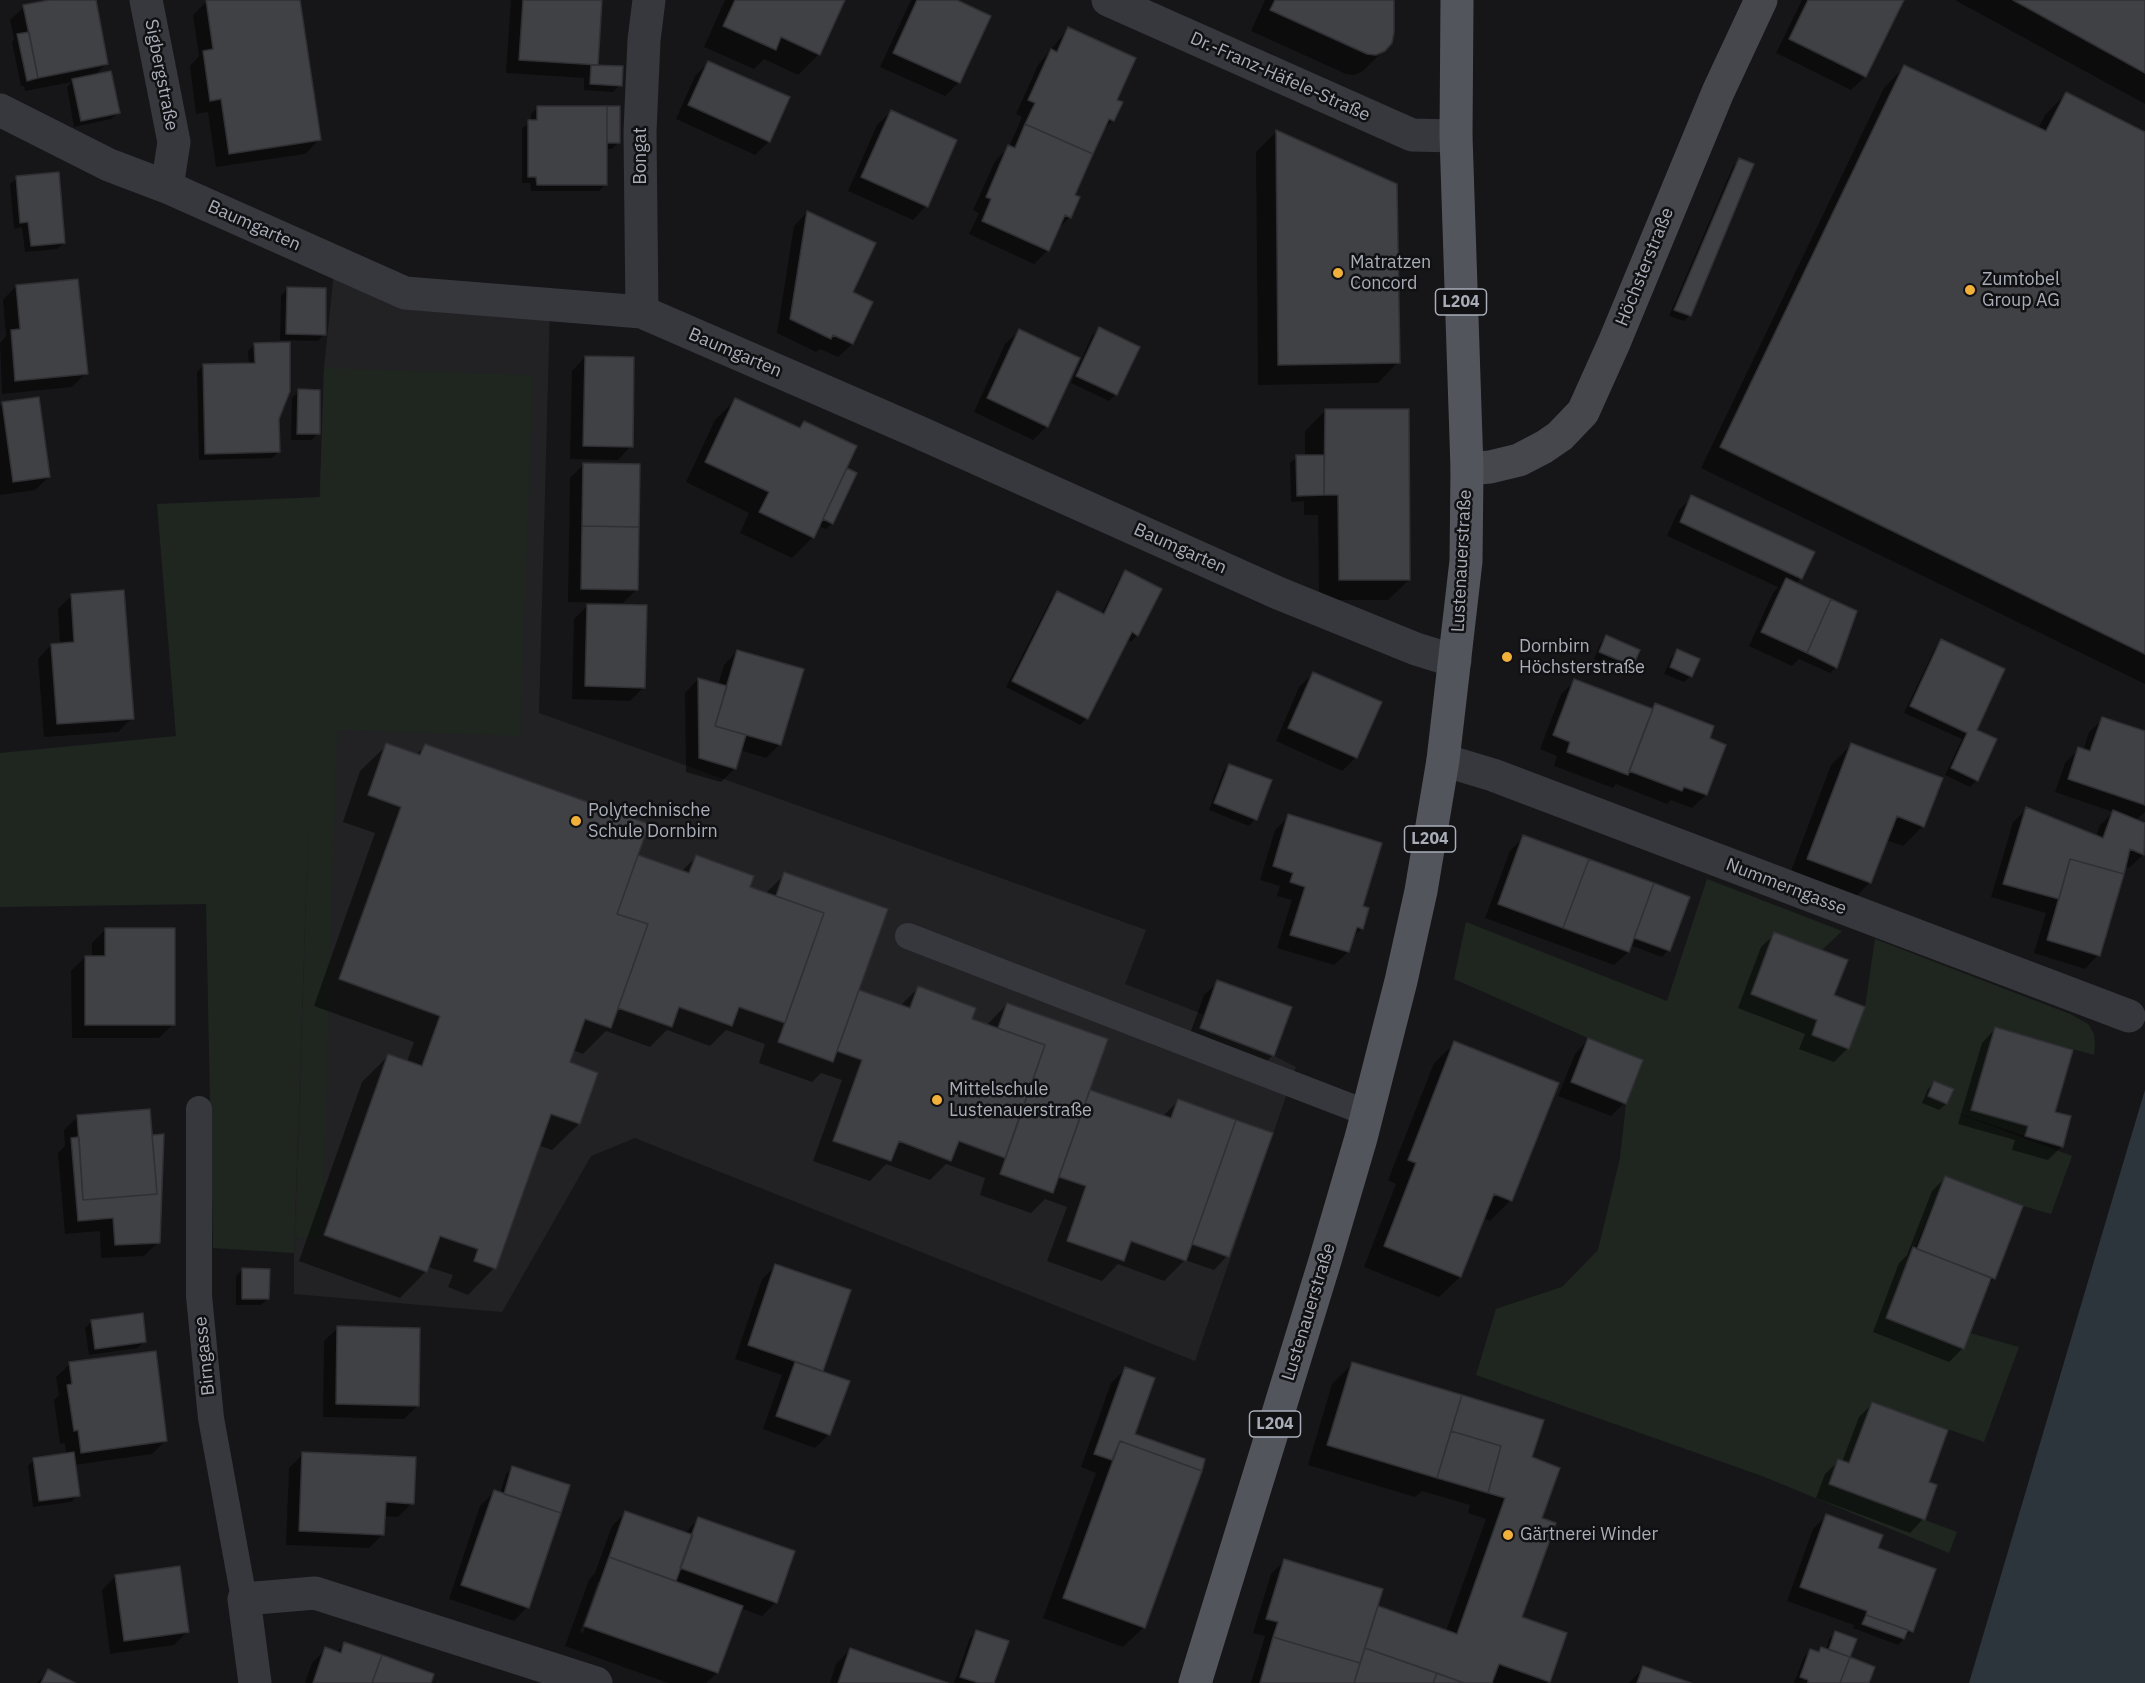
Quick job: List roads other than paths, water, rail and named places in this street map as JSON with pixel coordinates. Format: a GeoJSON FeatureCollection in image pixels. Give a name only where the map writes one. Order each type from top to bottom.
{"type":"FeatureCollection","features":[{"type":"Feature","properties":{"kind":"main road","name":"Lustenauerstraße"},"geometry":{"type":"LineString","coordinates":[[1195,1683],[1324,1264],[1367,1113],[1401,981],[1421,891],[1443,760],[1466,561],[1467,469],[1456,136],[1457,0]]}},
{"type":"Feature","properties":{"kind":"main road","name":"Höchsterstraße"},"geometry":{"type":"LineString","coordinates":[[1467,469],[1490,467],[1527,456],[1560,436],[1583,412],[1718,92],[1761,0]]}},
{"type":"Feature","properties":{"kind":"street","name":"Sigbergstraße"},"geometry":{"type":"LineString","coordinates":[[146,0],[174,142],[167,186]]}},
{"type":"Feature","properties":{"kind":"street","name":"Bongat"},"geometry":{"type":"LineString","coordinates":[[642,312],[640,132],[644,40],[650,0]]}},
{"type":"Feature","properties":{"kind":"street","name":"Dr.-Franz-Häfele-Straße"},"geometry":{"type":"LineString","coordinates":[[1108,0],[1412,135],[1456,136]]}},
{"type":"Feature","properties":{"kind":"street","name":"Baumgarten"},"geometry":{"type":"LineString","coordinates":[[0,110],[109,165],[167,186],[405,293],[642,312],[1278,593],[1416,650],[1455,661]]}},
{"type":"Feature","properties":{"kind":"street","name":"Nummerngasse"},"geometry":{"type":"LineString","coordinates":[[1443,760],[1493,775],[2129,1016]]}},
{"type":"Feature","properties":{"kind":"street"},"geometry":{"type":"LineString","coordinates":[[244,1599],[315,1593],[596,1683]]}},
{"type":"Feature","properties":{"kind":"street","name":"Birngasse"},"geometry":{"type":"LineString","coordinates":[[244,1599],[255,1683]]}},
{"type":"Feature","properties":{"kind":"lane"},"geometry":{"type":"LineString","coordinates":[[908,936],[1367,1113]]}},
{"type":"Feature","properties":{"kind":"lane","name":"Birngasse"},"geometry":{"type":"LineString","coordinates":[[199,1109],[199,1296],[211,1418],[244,1599]]}},
{"type":"Feature","properties":{"kind":"place","name":"Matratzen Concord"},"geometry":{"type":"Point","coordinates":[1338,273]}},
{"type":"Feature","properties":{"kind":"place","name":"Zumtobel Group AG"},"geometry":{"type":"Point","coordinates":[1970,290]}},
{"type":"Feature","properties":{"kind":"place","name":"Dornbirn Höchsterstraße"},"geometry":{"type":"Point","coordinates":[1507,657]}},
{"type":"Feature","properties":{"kind":"place","name":"Polytechnische Schule Dornbirn"},"geometry":{"type":"Point","coordinates":[576,821]}},
{"type":"Feature","properties":{"kind":"place","name":"Mittelschule Lustenauerstraße"},"geometry":{"type":"Point","coordinates":[937,1100]}},
{"type":"Feature","properties":{"kind":"place","name":"Gärtnerei Winder"},"geometry":{"type":"Point","coordinates":[1508,1535]}}]}
